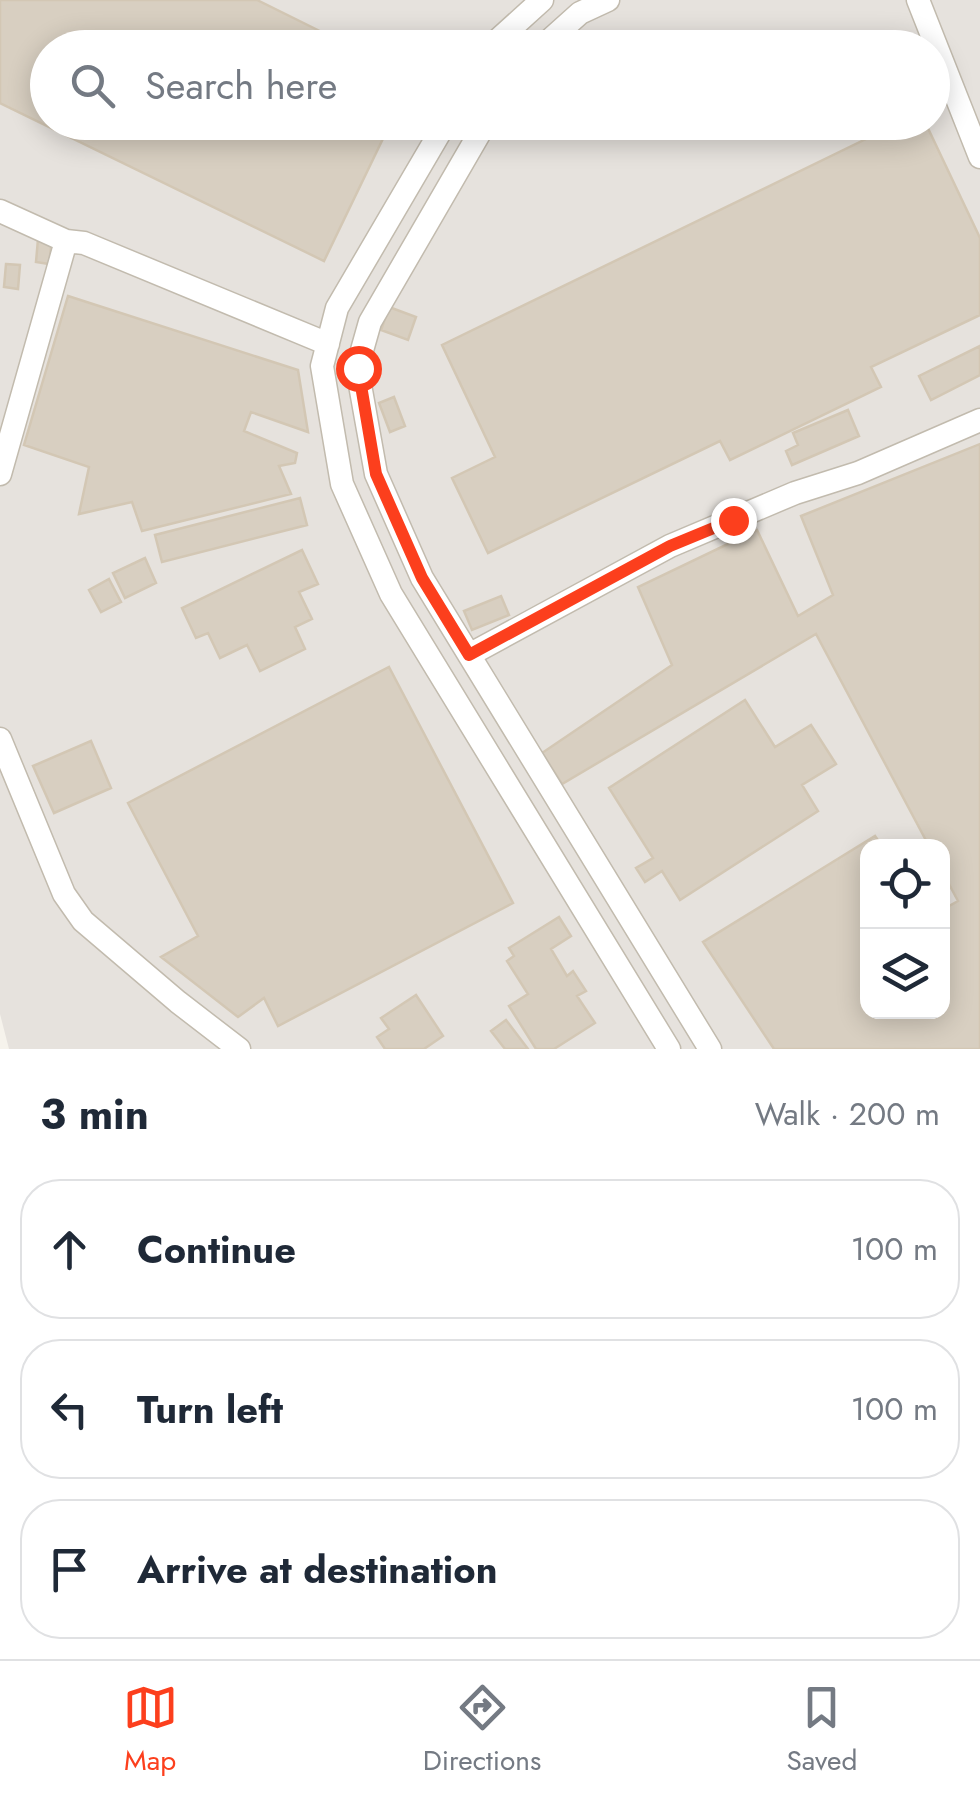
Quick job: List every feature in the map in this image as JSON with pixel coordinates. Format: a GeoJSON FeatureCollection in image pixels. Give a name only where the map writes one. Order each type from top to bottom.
{"type":"FeatureCollection","features":[{"type":"Feature","properties":{"kind":"street"},"geometry":{"type":"LineString","coordinates":[[509,30],[542,0]]}},
{"type":"Feature","properties":{"kind":"street"},"geometry":{"type":"LineString","coordinates":[[562,30],[580,13],[608,0]]}},
{"type":"Feature","properties":{"kind":"street"},"geometry":{"type":"LineString","coordinates":[[918,0],[930,30]]}},
{"type":"Feature","properties":{"kind":"street"},"geometry":{"type":"LineString","coordinates":[[950,81],[980,156]]}},
{"type":"Feature","properties":{"kind":"street"},"geometry":{"type":"LineString","coordinates":[[435,140],[337,308],[322,366],[342,484],[391,594],[669,1049]]}},
{"type":"Feature","properties":{"kind":"street"},"geometry":{"type":"LineString","coordinates":[[476,140],[370,322],[358,368],[376,474],[422,578],[710,1049]]}},
{"type":"Feature","properties":{"kind":"street"},"geometry":{"type":"LineString","coordinates":[[0,211],[66,241],[84,243],[328,344]]}},
{"type":"Feature","properties":{"kind":"street"},"geometry":{"type":"LineString","coordinates":[[0,474],[66,241]]}},
{"type":"Feature","properties":{"kind":"street"},"geometry":{"type":"LineString","coordinates":[[469,655],[670,546],[796,493],[858,473],[980,420]]}},
{"type":"Feature","properties":{"kind":"street"},"geometry":{"type":"LineString","coordinates":[[0,740],[64,894],[82,921],[239,1049]]}},
{"type":"Feature","properties":{"kind":"shaded area"},"geometry":{"type":"Polygon","coordinates":[[[0,0],[980,0],[980,1049],[9,1049],[0,1014],[0,0]]]}},
{"type":"Feature","properties":{"kind":"building"},"geometry":{"type":"Polygon","coordinates":[[[0,0],[257,0],[318,30],[30,30],[30,118],[0,103],[0,0]]]}},
{"type":"Feature","properties":{"kind":"building"},"geometry":{"type":"Polygon","coordinates":[[[76,140],[382,140],[324,261],[76,140]]]}},
{"type":"Feature","properties":{"kind":"building"},"geometry":{"type":"Polygon","coordinates":[[[864,140],[934,140],[980,238],[980,315],[871,367],[881,387],[730,460],[720,441],[488,553],[452,478],[495,457],[442,345],[864,140]]]}},
{"type":"Feature","properties":{"kind":"building"},"geometry":{"type":"Polygon","coordinates":[[[38,239],[52,240],[49,264],[36,262],[38,239]]]}},
{"type":"Feature","properties":{"kind":"building"},"geometry":{"type":"Polygon","coordinates":[[[6,264],[20,265],[18,289],[4,287],[6,264]]]}},
{"type":"Feature","properties":{"kind":"building"},"geometry":{"type":"Polygon","coordinates":[[[68,296],[298,370],[308,432],[251,412],[244,431],[297,453],[295,463],[279,466],[291,494],[142,531],[132,502],[79,514],[89,467],[24,445],[68,296]]]}},
{"type":"Feature","properties":{"kind":"building"},"geometry":{"type":"Polygon","coordinates":[[[389,307],[416,317],[408,340],[381,330],[389,307]]]}},
{"type":"Feature","properties":{"kind":"building"},"geometry":{"type":"Polygon","coordinates":[[[980,346],[980,375],[931,400],[919,376],[980,346]]]}},
{"type":"Feature","properties":{"kind":"building"},"geometry":{"type":"Polygon","coordinates":[[[394,397],[405,426],[390,432],[379,403],[394,397]]]}},
{"type":"Feature","properties":{"kind":"building"},"geometry":{"type":"Polygon","coordinates":[[[848,410],[859,436],[792,465],[786,451],[798,445],[793,433],[848,410]]]}},
{"type":"Feature","properties":{"kind":"building"},"geometry":{"type":"Polygon","coordinates":[[[980,444],[980,1049],[774,1049],[703,942],[860,845],[860,1019],[950,1019],[950,906],[958,901],[950,886],[950,839],[925,839],[816,634],[562,784],[542,753],[672,665],[638,587],[757,530],[798,616],[833,595],[801,516],[980,444]]]}},
{"type":"Feature","properties":{"kind":"building"},"geometry":{"type":"Polygon","coordinates":[[[300,498],[307,525],[162,562],[155,535],[300,498]]]}},
{"type":"Feature","properties":{"kind":"building"},"geometry":{"type":"Polygon","coordinates":[[[302,550],[318,584],[299,592],[312,619],[295,627],[305,649],[260,671],[247,645],[220,658],[208,633],[196,638],[182,608],[302,550]]]}},
{"type":"Feature","properties":{"kind":"building"},"geometry":{"type":"Polygon","coordinates":[[[145,558],[156,583],[125,598],[113,573],[145,558]]]}},
{"type":"Feature","properties":{"kind":"building"},"geometry":{"type":"Polygon","coordinates":[[[109,579],[121,602],[101,612],[89,590],[109,579]]]}},
{"type":"Feature","properties":{"kind":"building"},"geometry":{"type":"Polygon","coordinates":[[[501,596],[509,615],[472,630],[464,611],[501,596]]]}},
{"type":"Feature","properties":{"kind":"building"},"geometry":{"type":"Polygon","coordinates":[[[389,667],[513,903],[278,1026],[264,998],[238,1017],[161,957],[198,936],[128,803],[389,667]]]}},
{"type":"Feature","properties":{"kind":"building"},"geometry":{"type":"Polygon","coordinates":[[[745,700],[775,747],[811,725],[836,764],[802,785],[818,811],[680,900],[662,871],[645,882],[636,868],[653,858],[609,788],[745,700]]]}},
{"type":"Feature","properties":{"kind":"building"},"geometry":{"type":"Polygon","coordinates":[[[91,741],[111,788],[54,813],[33,766],[91,741]]]}},
{"type":"Feature","properties":{"kind":"building"},"geometry":{"type":"Polygon","coordinates":[[[559,917],[571,936],[551,949],[567,976],[573,971],[586,991],[577,996],[595,1023],[554,1049],[536,1049],[509,1006],[528,994],[507,961],[514,956],[509,948],[559,917]]]}},
{"type":"Feature","properties":{"kind":"building"},"geometry":{"type":"Polygon","coordinates":[[[416,995],[443,1036],[424,1049],[385,1049],[377,1037],[389,1029],[381,1018],[416,995]]]}},
{"type":"Feature","properties":{"kind":"building"},"geometry":{"type":"Polygon","coordinates":[[[506,1020],[528,1049],[505,1049],[491,1031],[506,1020]]]}},
{"type":"Feature","properties":{"kind":"route"},"geometry":{"type":"LineString","coordinates":[[358,368],[376,474],[422,578],[469,655],[670,546],[733,520]]}}]}
